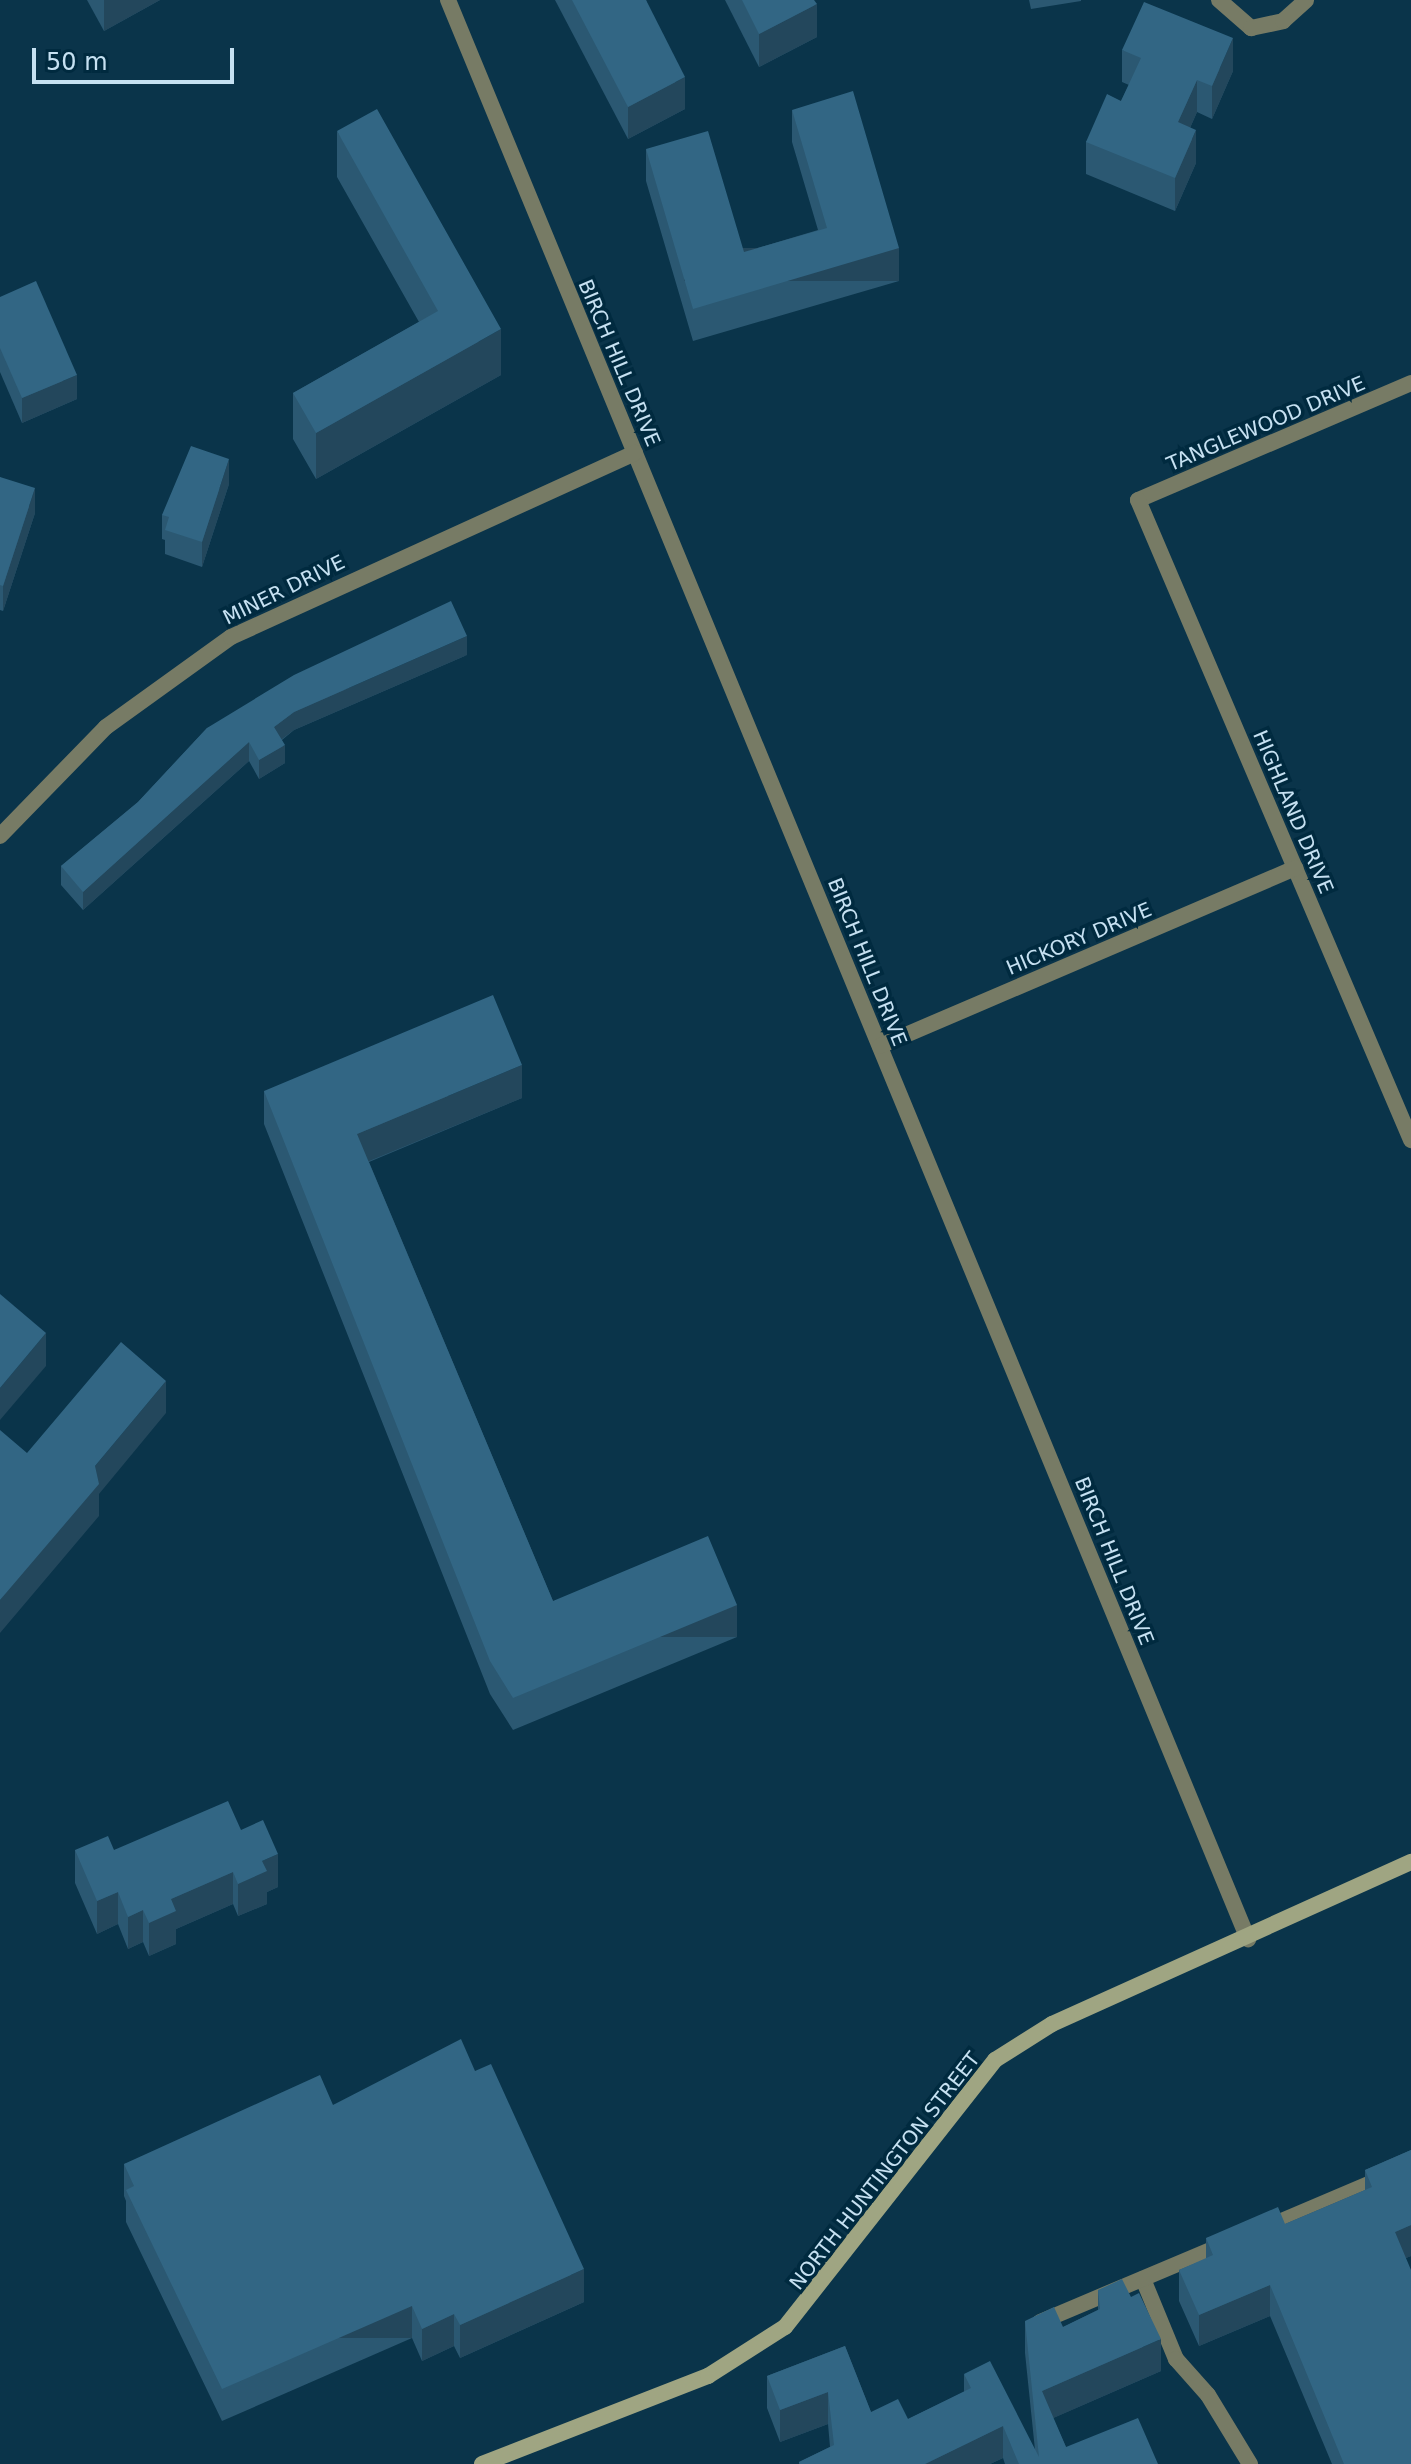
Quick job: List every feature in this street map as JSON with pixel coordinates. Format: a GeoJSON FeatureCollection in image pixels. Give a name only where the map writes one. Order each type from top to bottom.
{"type":"FeatureCollection","features":[{"type":"Feature","properties":{"kind":"street","name":"BIRCH HILL DRIVE"},"geometry":{"type":"LineString","coordinates":[[448,0],[1248,1939]]}},
{"type":"Feature","properties":{"kind":"street"},"geometry":{"type":"LineString","coordinates":[[1219,0],[1251,28],[1283,21],[1306,0]]}},
{"type":"Feature","properties":{"kind":"street","name":"TANGLEWOOD DRIVE"},"geometry":{"type":"LineString","coordinates":[[1138,500],[1411,383]]}},
{"type":"Feature","properties":{"kind":"street","name":"MINER DRIVE"},"geometry":{"type":"LineString","coordinates":[[0,836],[106,727],[231,637],[635,453]]}},
{"type":"Feature","properties":{"kind":"street","name":"HIGHLAND DRIVE"},"geometry":{"type":"LineString","coordinates":[[1138,500],[1411,1140]]}},
{"type":"Feature","properties":{"kind":"street","name":"HICKORY DRIVE"},"geometry":{"type":"LineString","coordinates":[[880,1046],[1295,868]]}},
{"type":"Feature","properties":{"kind":"street","name":"NORTH HUNTINGTON STREET"},"geometry":{"type":"LineString","coordinates":[[482,2464],[746,2356],[819,2292],[995,2060],[1052,2024],[1248,1939],[1411,1862]]}},
{"type":"Feature","properties":{"kind":"street"},"geometry":{"type":"LineString","coordinates":[[1028,2327],[1411,2166]]}},
{"type":"Feature","properties":{"kind":"street"},"geometry":{"type":"LineString","coordinates":[[1143,2279],[1176,2359],[1208,2395],[1250,2464]]}},
{"type":"Feature","properties":{"kind":"building"},"geometry":{"type":"Polygon","coordinates":[[[572,0],[646,0],[685,77],[628,107],[572,0]]]}},
{"type":"Feature","properties":{"kind":"building"},"geometry":{"type":"Polygon","coordinates":[[[742,0],[814,0],[817,4],[759,34],[742,0]]]}},
{"type":"Feature","properties":{"kind":"building"},"geometry":{"type":"Polygon","coordinates":[[[1144,2],[1233,38],[1212,86],[1197,80],[1178,122],[1196,130],[1175,178],[1086,142],[1107,94],[1121,101],[1141,58],[1122,50],[1144,2]]]}},
{"type":"Feature","properties":{"kind":"building"},"geometry":{"type":"Polygon","coordinates":[[[853,91],[899,248],[693,309],[646,149],[708,131],[744,252],[827,228],[792,110],[853,91]]]}},
{"type":"Feature","properties":{"kind":"building"},"geometry":{"type":"Polygon","coordinates":[[[377,109],[501,329],[316,433],[293,393],[438,311],[337,131],[377,109]]]}},
{"type":"Feature","properties":{"kind":"building"},"geometry":{"type":"Polygon","coordinates":[[[36,281],[77,375],[22,398],[0,348],[0,297],[36,281]]]}},
{"type":"Feature","properties":{"kind":"building"},"geometry":{"type":"Polygon","coordinates":[[[191,446],[229,459],[202,542],[165,530],[169,517],[162,515],[191,446]]]}},
{"type":"Feature","properties":{"kind":"building"},"geometry":{"type":"Polygon","coordinates":[[[0,477],[35,488],[3,586],[0,585],[0,477]]]}},
{"type":"Feature","properties":{"kind":"building"},"geometry":{"type":"Polygon","coordinates":[[[451,601],[467,636],[294,712],[274,727],[285,745],[259,760],[249,742],[83,892],[61,866],[138,802],[207,728],[294,675],[451,601]]]}},
{"type":"Feature","properties":{"kind":"building"},"geometry":{"type":"Polygon","coordinates":[[[493,995],[522,1065],[357,1134],[553,1601],[708,1536],[737,1605],[513,1698],[490,1661],[264,1091],[493,995]]]}},
{"type":"Feature","properties":{"kind":"building"},"geometry":{"type":"Polygon","coordinates":[[[0,1294],[46,1333],[0,1388],[0,1294]]]}},
{"type":"Feature","properties":{"kind":"building"},"geometry":{"type":"Polygon","coordinates":[[[121,1342],[166,1381],[95,1466],[99,1484],[0,1600],[0,1430],[27,1453],[121,1342]]]}},
{"type":"Feature","properties":{"kind":"building"},"geometry":{"type":"Polygon","coordinates":[[[228,1801],[241,1830],[263,1820],[278,1854],[262,1861],[267,1871],[238,1884],[233,1872],[171,1899],[176,1911],[149,1923],[143,1910],[128,1917],[118,1892],[97,1901],[75,1850],[108,1836],[114,1850],[228,1801]]]}},
{"type":"Feature","properties":{"kind":"building"},"geometry":{"type":"Polygon","coordinates":[[[461,2039],[475,2071],[491,2064],[584,2269],[460,2325],[454,2314],[422,2329],[412,2306],[222,2389],[126,2190],[134,2186],[124,2164],[320,2075],[333,2105],[461,2039]]]}},
{"type":"Feature","properties":{"kind":"building"},"geometry":{"type":"Polygon","coordinates":[[[1411,2150],[1411,2225],[1395,2232],[1411,2270],[1411,2464],[1344,2464],[1270,2285],[1199,2315],[1179,2270],[1213,2255],[1206,2238],[1278,2207],[1285,2224],[1372,2187],[1365,2170],[1411,2150]]]}},
{"type":"Feature","properties":{"kind":"building"},"geometry":{"type":"Polygon","coordinates":[[[1122,2279],[1131,2297],[1139,2293],[1161,2339],[1042,2391],[1066,2447],[1138,2418],[1158,2464],[1019,2464],[1003,2426],[925,2464],[800,2464],[834,2445],[828,2392],[780,2410],[767,2376],[845,2346],[871,2412],[898,2399],[908,2419],[971,2388],[964,2374],[990,2361],[1039,2457],[1025,2321],[1054,2307],[1063,2327],[1100,2309],[1098,2290],[1122,2279]]]}}]}
